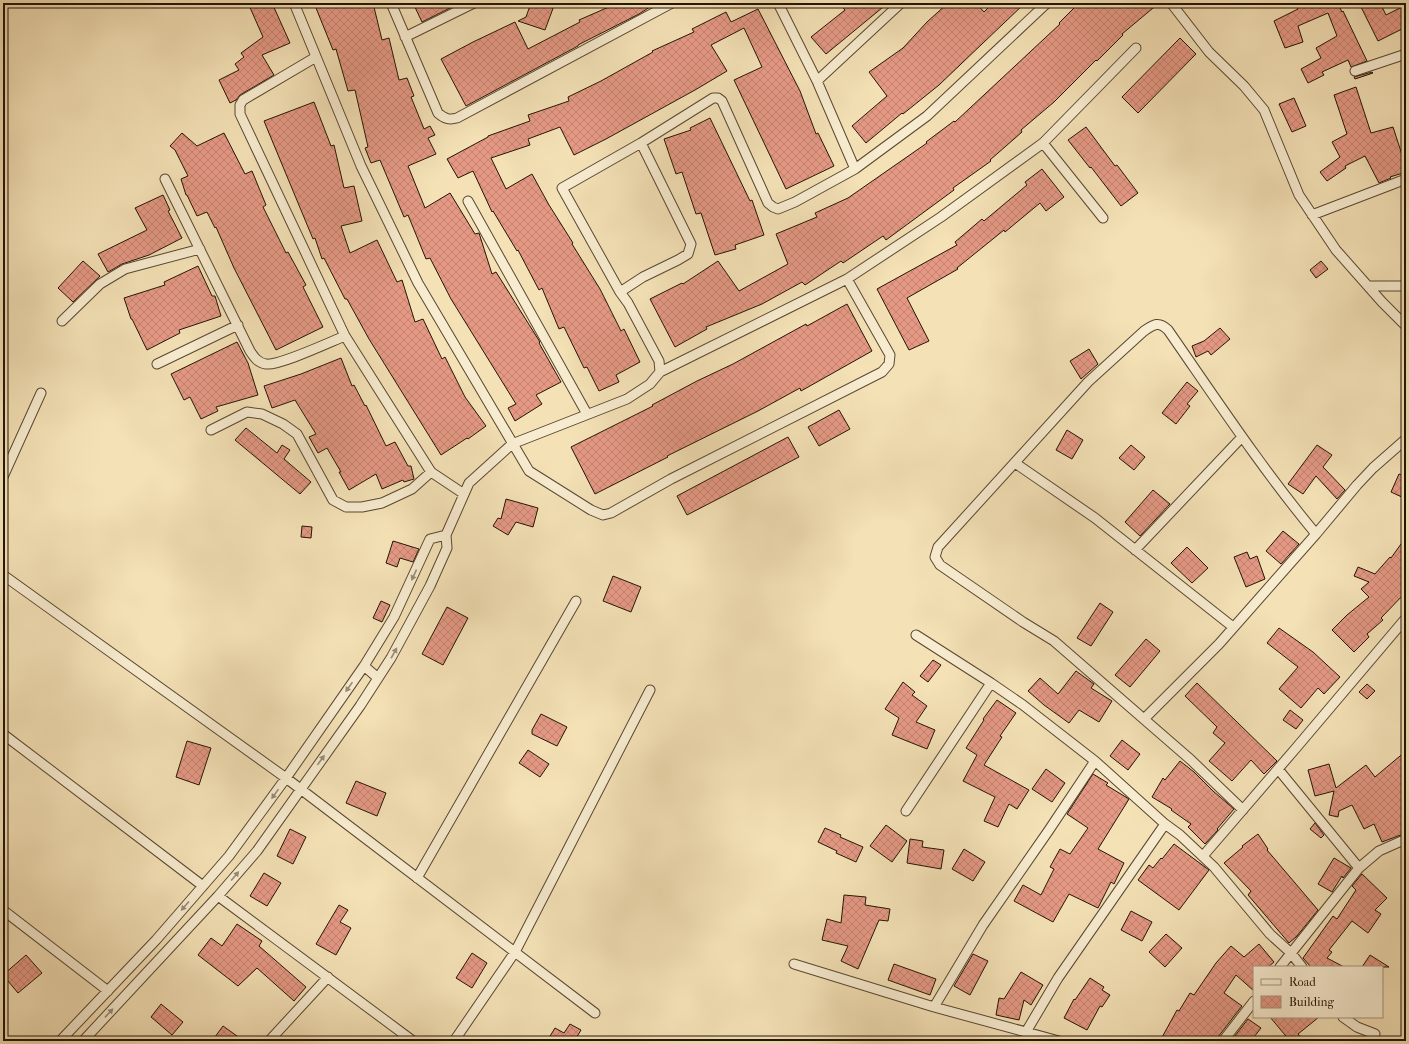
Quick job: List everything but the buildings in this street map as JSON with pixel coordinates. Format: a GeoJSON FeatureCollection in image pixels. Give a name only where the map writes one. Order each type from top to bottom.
{"type":"FeatureCollection","features":[{"type":"Feature","properties":{"kind":"street"},"geometry":{"type":"LineString","coordinates":[[294,3],[361,166],[418,283],[512,444],[529,471],[591,510],[603,515],[611,513],[671,479],[882,372],[889,364],[890,355],[847,279]]}},
{"type":"Feature","properties":{"kind":"street"},"geometry":{"type":"LineString","coordinates":[[391,3],[438,114],[449,120],[464,115],[672,3]]}},
{"type":"Feature","properties":{"kind":"street"},"geometry":{"type":"LineString","coordinates":[[405,38],[474,3]]}},
{"type":"Feature","properties":{"kind":"street"},"geometry":{"type":"LineString","coordinates":[[778,3],[817,81],[855,169]]}},
{"type":"Feature","properties":{"kind":"street"},"geometry":{"type":"LineString","coordinates":[[817,81],[900,3]]}},
{"type":"Feature","properties":{"kind":"street"},"geometry":{"type":"LineString","coordinates":[[660,372],[659,360],[562,188],[641,143],[713,98],[718,98],[722,101],[768,203],[778,209],[795,202],[855,169],[927,116],[1047,3]]}},
{"type":"Feature","properties":{"kind":"street"},"geometry":{"type":"LineString","coordinates":[[1171,3],[1209,52],[1244,86],[1264,110],[1299,195],[1336,250],[1406,326]]}},
{"type":"Feature","properties":{"kind":"street"},"geometry":{"type":"LineString","coordinates":[[83,1041],[168,951],[257,851],[360,706],[391,658],[430,586],[447,548],[446,535],[469,483],[512,444],[627,399],[650,384],[660,372],[847,279],[941,217],[1043,143],[1136,48]]}},
{"type":"Feature","properties":{"kind":"street"},"geometry":{"type":"LineString","coordinates":[[1355,71],[1406,54]]}},
{"type":"Feature","properties":{"kind":"street"},"geometry":{"type":"LineString","coordinates":[[316,58],[243,100],[240,105],[240,114],[345,336],[431,472],[464,494]]}},
{"type":"Feature","properties":{"kind":"street"},"geometry":{"type":"LineString","coordinates":[[620,292],[643,277],[688,254],[691,244],[641,143]]}},
{"type":"Feature","properties":{"kind":"street"},"geometry":{"type":"LineString","coordinates":[[1043,143],[1103,218]]}},
{"type":"Feature","properties":{"kind":"street"},"geometry":{"type":"LineString","coordinates":[[165,179],[250,351],[257,360],[266,364],[279,362],[345,336]]}},
{"type":"Feature","properties":{"kind":"street"},"geometry":{"type":"LineString","coordinates":[[1312,214],[1406,179]]}},
{"type":"Feature","properties":{"kind":"street"},"geometry":{"type":"LineString","coordinates":[[468,202],[587,414]]}},
{"type":"Feature","properties":{"kind":"street"},"geometry":{"type":"LineString","coordinates":[[62,321],[100,284],[125,269],[200,249]]}},
{"type":"Feature","properties":{"kind":"street"},"geometry":{"type":"LineString","coordinates":[[1368,286],[1406,286]]}},
{"type":"Feature","properties":{"kind":"street"},"geometry":{"type":"LineString","coordinates":[[1243,810],[1191,760],[1054,641],[996,604],[940,565],[935,557],[938,547],[1016,463],[1088,382],[1144,331],[1157,324],[1164,326],[1168,330],[1289,502],[1316,534]]}},
{"type":"Feature","properties":{"kind":"street"},"geometry":{"type":"LineString","coordinates":[[156,364],[238,325]]}},
{"type":"Feature","properties":{"kind":"street"},"geometry":{"type":"LineString","coordinates":[[3,477],[41,392]]}},
{"type":"Feature","properties":{"kind":"street"},"geometry":{"type":"LineString","coordinates":[[211,430],[248,412],[262,414],[283,424],[296,434],[333,500],[346,507],[362,507],[382,503],[412,489],[431,472]]}},
{"type":"Feature","properties":{"kind":"street"},"geometry":{"type":"LineString","coordinates":[[1135,550],[1242,437]]}},
{"type":"Feature","properties":{"kind":"street"},"geometry":{"type":"LineString","coordinates":[[1144,719],[1219,644],[1357,485],[1373,468],[1406,439]]}},
{"type":"Feature","properties":{"kind":"street"},"geometry":{"type":"LineString","coordinates":[[1016,463],[1095,518],[1234,627]]}},
{"type":"Feature","properties":{"kind":"street"},"geometry":{"type":"LineString","coordinates":[[60,1041],[156,940],[229,856],[286,778],[364,666],[394,617],[430,539],[446,535]]}},
{"type":"Feature","properties":{"kind":"street"},"geometry":{"type":"LineString","coordinates":[[3,574],[286,778],[595,1013]]}},
{"type":"Feature","properties":{"kind":"street"},"geometry":{"type":"LineString","coordinates":[[418,878],[576,601]]}},
{"type":"Feature","properties":{"kind":"street"},"geometry":{"type":"LineString","coordinates":[[1203,856],[1406,618]]}},
{"type":"Feature","properties":{"kind":"street"},"geometry":{"type":"LineString","coordinates":[[916,634],[1023,705],[1095,761],[1203,856],[1270,934],[1291,953],[1301,966]]}},
{"type":"Feature","properties":{"kind":"street"},"geometry":{"type":"LineString","coordinates":[[364,666],[378,678]]}},
{"type":"Feature","properties":{"kind":"street"},"geometry":{"type":"LineString","coordinates":[[906,811],[991,683]]}},
{"type":"Feature","properties":{"kind":"street"},"geometry":{"type":"LineString","coordinates":[[454,1041],[515,952],[650,690]]}},
{"type":"Feature","properties":{"kind":"street"},"geometry":{"type":"LineString","coordinates":[[3,734],[203,886]]}},
{"type":"Feature","properties":{"kind":"street"},"geometry":{"type":"LineString","coordinates":[[934,1007],[984,925],[1095,761]]}},
{"type":"Feature","properties":{"kind":"street"},"geometry":{"type":"LineString","coordinates":[[1278,769],[1359,868]]}},
{"type":"Feature","properties":{"kind":"street"},"geometry":{"type":"LineString","coordinates":[[1026,1037],[1058,978],[1165,824]]}},
{"type":"Feature","properties":{"kind":"street"},"geometry":{"type":"LineString","coordinates":[[1281,966],[1359,868],[1379,851],[1406,840]]}},
{"type":"Feature","properties":{"kind":"street"},"geometry":{"type":"LineString","coordinates":[[218,896],[413,1041]]}},
{"type":"Feature","properties":{"kind":"street"},"geometry":{"type":"LineString","coordinates":[[3,910],[108,991]]}},
{"type":"Feature","properties":{"kind":"street"},"geometry":{"type":"LineString","coordinates":[[156,940],[168,951]]}},
{"type":"Feature","properties":{"kind":"street"},"geometry":{"type":"LineString","coordinates":[[794,964],[1026,1037],[1059,1041]]}},
{"type":"Feature","properties":{"kind":"street"},"geometry":{"type":"LineString","coordinates":[[269,1041],[328,977]]}},
{"type":"Feature","properties":{"kind":"street"},"geometry":{"type":"LineString","coordinates":[[1223,1041],[1253,1002]]}},
{"type":"Feature","properties":{"kind":"street"},"geometry":{"type":"LineString","coordinates":[[1344,1018],[1357,1027],[1375,1034]]}}]}
